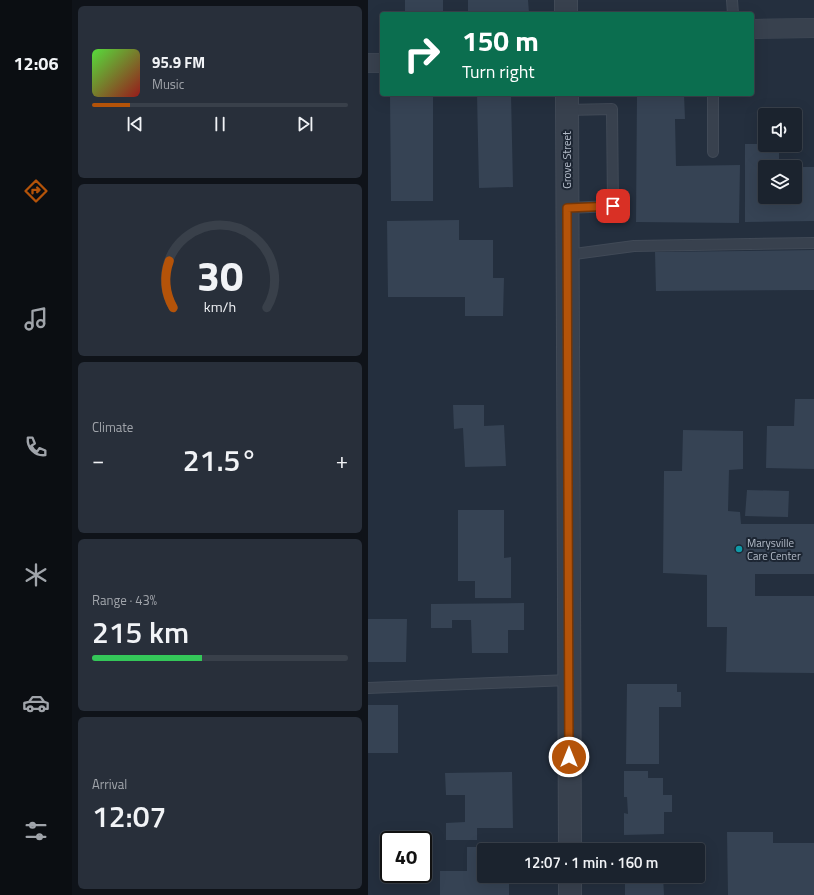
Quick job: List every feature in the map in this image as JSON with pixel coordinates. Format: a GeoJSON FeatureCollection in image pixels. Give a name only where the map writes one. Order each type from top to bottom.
{"type":"FeatureCollection","features":[{"type":"Feature","properties":{"kind":"street"},"geometry":{"type":"LineString","coordinates":[[566,0],[566,12]]}},
{"type":"Feature","properties":{"kind":"street"},"geometry":{"type":"LineString","coordinates":[[754,29],[814,28]]}},
{"type":"Feature","properties":{"kind":"street"},"geometry":{"type":"LineString","coordinates":[[368,63],[380,63]]}},
{"type":"Feature","properties":{"kind":"street","name":"Grove Street"},"geometry":{"type":"LineString","coordinates":[[566,102],[570,843]]}},
{"type":"Feature","properties":{"kind":"street"},"geometry":{"type":"LineString","coordinates":[[570,883],[570,895]]}},
{"type":"Feature","properties":{"kind":"lane"},"geometry":{"type":"LineString","coordinates":[[732,0],[733,12]]}},
{"type":"Feature","properties":{"kind":"lane"},"geometry":{"type":"LineString","coordinates":[[713,96],[713,152]]}},
{"type":"Feature","properties":{"kind":"lane"},"geometry":{"type":"LineString","coordinates":[[566,102],[612,109],[613,206],[567,208]]}},
{"type":"Feature","properties":{"kind":"lane"},"geometry":{"type":"LineString","coordinates":[[567,255],[634,246],[814,243]]}},
{"type":"Feature","properties":{"kind":"lane"},"geometry":{"type":"LineString","coordinates":[[368,688],[569,680]]}},
{"type":"Feature","properties":{"kind":"building"},"geometry":{"type":"Polygon","coordinates":[[[405,0],[443,0],[443,12],[405,12],[405,0]]]}},
{"type":"Feature","properties":{"kind":"building"},"geometry":{"type":"Polygon","coordinates":[[[468,0],[528,0],[529,12],[468,12],[468,0]]]}},
{"type":"Feature","properties":{"kind":"building"},"geometry":{"type":"Polygon","coordinates":[[[390,96],[433,96],[433,201],[391,201],[390,96]]]}},
{"type":"Feature","properties":{"kind":"building"},"geometry":{"type":"Polygon","coordinates":[[[477,96],[511,96],[513,187],[479,188],[477,96]]]}},
{"type":"Feature","properties":{"kind":"building"},"geometry":{"type":"Polygon","coordinates":[[[637,96],[684,96],[685,119],[675,119],[676,166],[740,165],[739,223],[636,222],[637,96]]]}},
{"type":"Feature","properties":{"kind":"building"},"geometry":{"type":"Polygon","coordinates":[[[745,144],[758,144],[758,152],[779,152],[779,160],[758,160],[758,204],[802,204],[802,167],[814,167],[814,221],[745,222],[745,144]]]}},
{"type":"Feature","properties":{"kind":"building"},"geometry":{"type":"Polygon","coordinates":[[[459,220],[459,240],[493,240],[493,278],[504,278],[503,316],[465,316],[465,297],[388,297],[387,221],[459,220]]]}},
{"type":"Feature","properties":{"kind":"building"},"geometry":{"type":"Polygon","coordinates":[[[814,250],[814,290],[656,291],[655,252],[814,250]]]}},
{"type":"Feature","properties":{"kind":"building"},"geometry":{"type":"Polygon","coordinates":[[[795,399],[814,399],[814,469],[766,468],[767,426],[794,426],[795,399]]]}},
{"type":"Feature","properties":{"kind":"building"},"geometry":{"type":"Polygon","coordinates":[[[453,405],[484,405],[484,426],[504,425],[506,466],[465,467],[463,428],[454,429],[453,405]]]}},
{"type":"Feature","properties":{"kind":"building","name":"Marysville Care Center"},"geometry":{"type":"Polygon","coordinates":[[[683,430],[743,431],[743,469],[729,470],[728,511],[740,512],[741,524],[814,524],[814,574],[755,574],[755,596],[814,596],[814,673],[726,672],[727,627],[707,627],[707,575],[663,573],[664,471],[682,471],[683,430]]]}},
{"type":"Feature","properties":{"kind":"building"},"geometry":{"type":"Polygon","coordinates":[[[747,490],[789,491],[788,517],[745,516],[747,490]]]}},
{"type":"Feature","properties":{"kind":"building"},"geometry":{"type":"Polygon","coordinates":[[[458,510],[504,510],[504,558],[511,557],[511,598],[475,598],[475,581],[458,581],[458,510]]]}},
{"type":"Feature","properties":{"kind":"building"},"geometry":{"type":"Polygon","coordinates":[[[524,603],[524,630],[508,630],[508,653],[472,653],[471,620],[452,620],[452,628],[431,628],[431,604],[524,603]]]}},
{"type":"Feature","properties":{"kind":"building"},"geometry":{"type":"Polygon","coordinates":[[[368,619],[407,619],[406,662],[368,662],[368,619]]]}},
{"type":"Feature","properties":{"kind":"building"},"geometry":{"type":"Polygon","coordinates":[[[627,684],[677,684],[677,692],[681,692],[681,707],[659,707],[659,764],[626,764],[627,684]]]}},
{"type":"Feature","properties":{"kind":"building"},"geometry":{"type":"Polygon","coordinates":[[[368,705],[398,705],[398,753],[368,753],[368,705]]]}},
{"type":"Feature","properties":{"kind":"building"},"geometry":{"type":"Polygon","coordinates":[[[624,771],[648,771],[648,778],[663,778],[663,795],[672,795],[672,812],[664,812],[664,834],[624,835],[624,813],[628,814],[627,797],[624,797],[624,771]]]}},
{"type":"Feature","properties":{"kind":"building"},"geometry":{"type":"Polygon","coordinates":[[[512,772],[513,828],[477,828],[477,840],[446,840],[446,823],[465,822],[465,795],[446,795],[445,773],[512,772]]]}},
{"type":"Feature","properties":{"kind":"building"},"geometry":{"type":"Polygon","coordinates":[[[727,832],[773,832],[773,843],[814,843],[814,895],[728,895],[727,832]]]}},
{"type":"Feature","properties":{"kind":"building"},"geometry":{"type":"Polygon","coordinates":[[[467,847],[477,847],[477,883],[509,883],[509,895],[440,895],[440,871],[467,871],[467,847]]]}},
{"type":"Feature","properties":{"kind":"building"},"geometry":{"type":"Polygon","coordinates":[[[625,883],[663,883],[664,895],[625,895],[625,883]]]}},
{"type":"Feature","properties":{"kind":"place","name":"Marysville Care Center"},"geometry":{"type":"Point","coordinates":[739,549]}},
{"type":"Feature","properties":{"kind":"route"},"geometry":{"type":"LineString","coordinates":[[569,757],[567,208],[613,206]]}}]}
